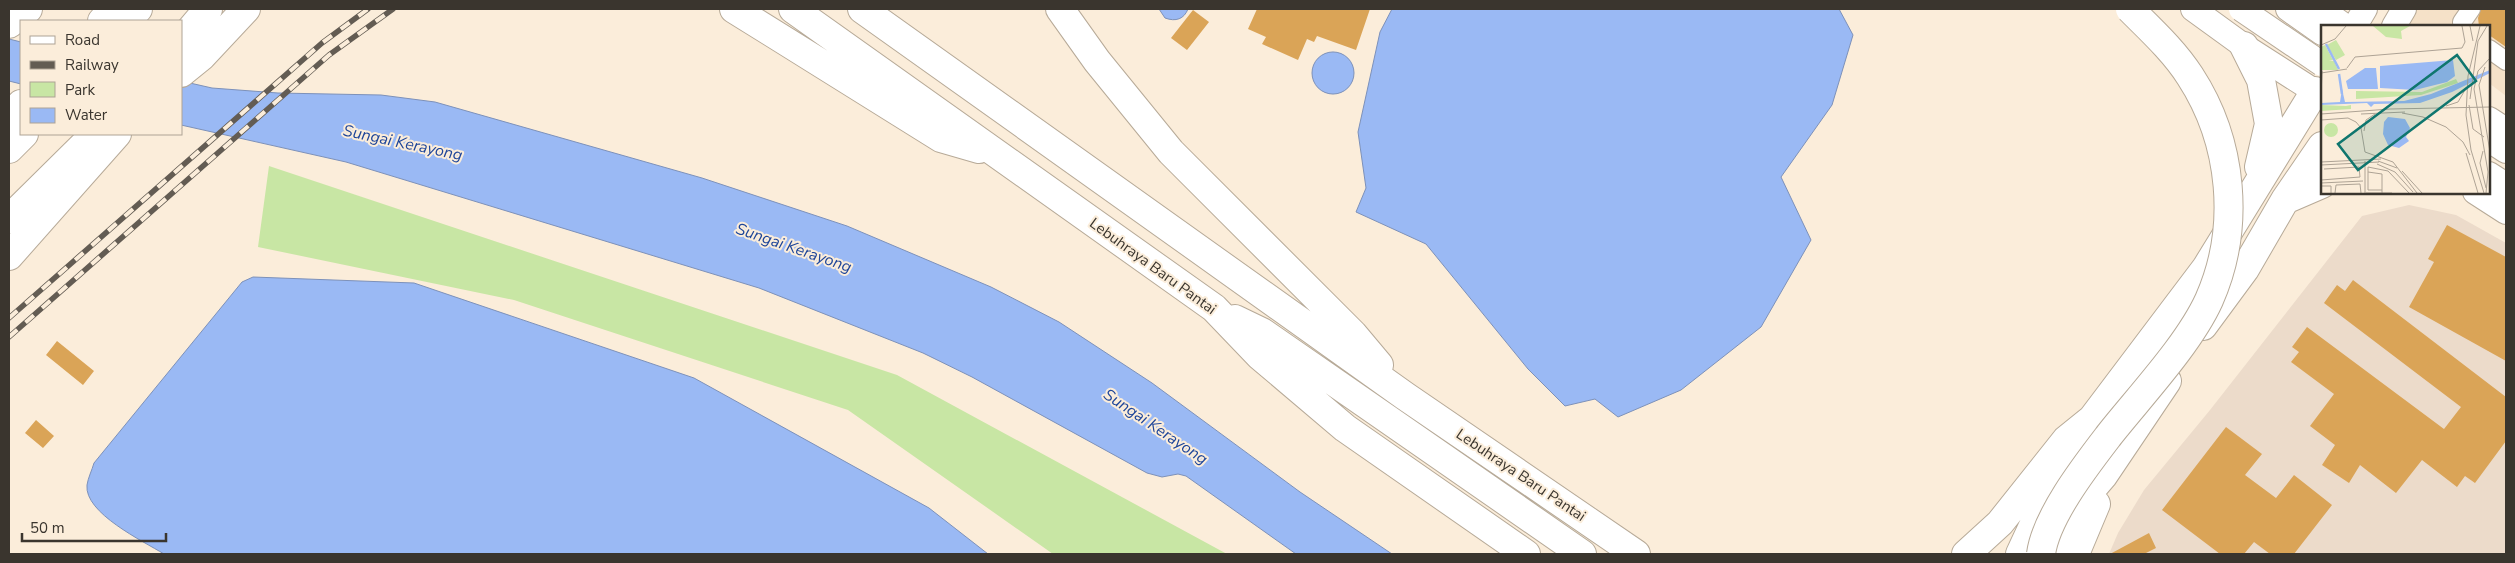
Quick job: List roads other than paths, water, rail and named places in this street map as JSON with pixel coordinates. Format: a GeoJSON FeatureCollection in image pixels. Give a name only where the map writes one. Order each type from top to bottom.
{"type":"FeatureCollection","features":[{"type":"Feature","properties":{"kind":"highway"},"geometry":{"type":"LineString","coordinates":[[9,24],[28,9]]}},
{"type":"Feature","properties":{"kind":"highway"},"geometry":{"type":"LineString","coordinates":[[99,20],[105,9]]}},
{"type":"Feature","properties":{"kind":"highway"},"geometry":{"type":"LineString","coordinates":[[103,20],[114,9]]}},
{"type":"Feature","properties":{"kind":"highway"},"geometry":{"type":"LineString","coordinates":[[127,20],[138,9]]}},
{"type":"Feature","properties":{"kind":"highway"},"geometry":{"type":"LineString","coordinates":[[192,43],[222,9]]}},
{"type":"Feature","properties":{"kind":"highway"},"geometry":{"type":"LineString","coordinates":[[192,43],[246,9]]}},
{"type":"Feature","properties":{"kind":"highway"},"geometry":{"type":"LineString","coordinates":[[734,9],[941,138],[1002,157]]}},
{"type":"Feature","properties":{"kind":"highway","name":"Lebuhraya Baru Pantai"},"geometry":{"type":"LineString","coordinates":[[793,9],[1214,308],[1260,356],[1346,428],[1526,554]]}},
{"type":"Feature","properties":{"kind":"highway"},"geometry":{"type":"LineString","coordinates":[[862,9],[1405,396]]}},
{"type":"Feature","properties":{"kind":"highway"},"geometry":{"type":"LineString","coordinates":[[1060,9],[1097,62],[1171,152],[1353,334],[1405,396]]}},
{"type":"Feature","properties":{"kind":"highway"},"geometry":{"type":"LineString","coordinates":[[2041,554],[2061,504],[2089,461],[2188,334],[2209,300],[2221,263],[2228,229],[2228,178],[2219,136],[2210,112],[2190,76],[2159,37],[2130,9]]}},
{"type":"Feature","properties":{"kind":"highway"},"geometry":{"type":"LineString","coordinates":[[2244,46],[2261,80],[2269,124],[2252,193]]}},
{"type":"Feature","properties":{"kind":"highway"},"geometry":{"type":"LineString","coordinates":[[1966,554],[2000,522],[2066,440],[2092,419],[2206,268],[2320,89]]}},
{"type":"Feature","properties":{"kind":"highway"},"geometry":{"type":"LineString","coordinates":[[9,117],[20,105]]}},
{"type":"Feature","properties":{"kind":"highway"},"geometry":{"type":"LineString","coordinates":[[9,149],[23,135]]}},
{"type":"Feature","properties":{"kind":"highway"},"geometry":{"type":"LineString","coordinates":[[9,219],[95,135]]}},
{"type":"Feature","properties":{"kind":"highway"},"geometry":{"type":"LineString","coordinates":[[9,256],[116,135]]}},
{"type":"Feature","properties":{"kind":"highway"},"geometry":{"type":"LineString","coordinates":[[2051,554],[2062,532],[2085,497],[2103,476],[2201,329],[2245,269],[2285,200],[2321,147]]}},
{"type":"Feature","properties":{"kind":"highway"},"geometry":{"type":"LineString","coordinates":[[2285,200],[2321,184]]}},
{"type":"Feature","properties":{"kind":"highway"},"geometry":{"type":"LineString","coordinates":[[1214,308],[1262,332],[1582,554]]}},
{"type":"Feature","properties":{"kind":"highway","name":"Lebuhraya Baru Pantai"},"geometry":{"type":"LineString","coordinates":[[1405,396],[1636,554]]}},
{"type":"Feature","properties":{"kind":"highway"},"geometry":{"type":"LineString","coordinates":[[2020,554],[2040,512],[2078,453],[2092,419]]}},
{"type":"Feature","properties":{"kind":"highway"},"geometry":{"type":"LineString","coordinates":[[2075,554],[2096,505],[2103,476]]}},
{"type":"Feature","properties":{"kind":"main road"},"geometry":{"type":"LineString","coordinates":[[2241,9],[2321,63]]}},
{"type":"Feature","properties":{"kind":"main road"},"geometry":{"type":"LineString","coordinates":[[2202,16],[2235,22],[2244,17],[2251,9]]}},
{"type":"Feature","properties":{"kind":"main road"},"geometry":{"type":"LineString","coordinates":[[2288,9],[2321,32]]}},
{"type":"Feature","properties":{"kind":"main road"},"geometry":{"type":"LineString","coordinates":[[2320,9],[2344,25]]}},
{"type":"Feature","properties":{"kind":"main road"},"geometry":{"type":"LineString","coordinates":[[2356,25],[2365,9]]}},
{"type":"Feature","properties":{"kind":"main road"},"geometry":{"type":"LineString","coordinates":[[2395,25],[2405,9]]}},
{"type":"Feature","properties":{"kind":"main road"},"geometry":{"type":"LineString","coordinates":[[2405,9],[2405,25]]}},
{"type":"Feature","properties":{"kind":"main road"},"geometry":{"type":"LineString","coordinates":[[2202,16],[2244,46],[2320,89]]}},
{"type":"Feature","properties":{"kind":"main road"},"geometry":{"type":"LineString","coordinates":[[2490,120],[2506,130]]}},
{"type":"Feature","properties":{"kind":"main road"},"geometry":{"type":"LineString","coordinates":[[2490,141],[2506,151]]}},
{"type":"Feature","properties":{"kind":"main road"},"geometry":{"type":"LineString","coordinates":[[2490,175],[2506,185]]}},
{"type":"Feature","properties":{"kind":"main road"},"geometry":{"type":"LineString","coordinates":[[2478,194],[2506,212]]}},
{"type":"Feature","properties":{"kind":"street"},"geometry":{"type":"LineString","coordinates":[[2463,25],[2462,22],[2471,9]]}},
{"type":"Feature","properties":{"kind":"street"},"geometry":{"type":"LineString","coordinates":[[2490,50],[2506,61]]}},
{"type":"Feature","properties":{"kind":"water"},"geometry":{"type":"Polygon","coordinates":[[[1159,9],[1188,9],[1182,17],[1173,20],[1165,18],[1159,9]]]}},
{"type":"Feature","properties":{"kind":"water"},"geometry":{"type":"Polygon","coordinates":[[[1392,9],[1839,9],[1853,35],[1832,105],[1781,177],[1811,240],[1761,327],[1681,390],[1618,417],[1595,399],[1565,406],[1528,369],[1426,244],[1356,212],[1366,188],[1358,132],[1380,32],[1392,9]]]}},
{"type":"Feature","properties":{"kind":"water"},"geometry":{"type":"Polygon","coordinates":[[[9,39],[20,42],[20,84],[9,81],[9,39]]]}},
{"type":"Feature","properties":{"kind":"water"},"geometry":{"type":"Polygon","coordinates":[[[1333,52],[1348,58],[1354,73],[1348,88],[1333,94],[1318,88],[1312,73],[1318,58],[1333,52]]]}},
{"type":"Feature","properties":{"kind":"water","name":"Sungai Kerayong"},"geometry":{"type":"Polygon","coordinates":[[[182,81],[212,88],[278,93],[381,95],[435,102],[702,178],[847,226],[991,287],[1059,322],[1152,383],[1300,492],[1392,554],[1296,554],[1186,476],[1178,474],[1162,477],[1147,473],[972,377],[923,353],[759,288],[346,162],[182,125],[182,81]]]}},
{"type":"Feature","properties":{"kind":"water"},"geometry":{"type":"Polygon","coordinates":[[[253,277],[414,283],[694,378],[929,508],[988,554],[164,554],[116,525],[95,506],[89,495],[87,485],[89,477],[94,463],[242,282],[253,277]]]}},
{"type":"Feature","properties":{"kind":"railway"},"geometry":{"type":"LineString","coordinates":[[9,318],[322,43],[368,9]]}},
{"type":"Feature","properties":{"kind":"railway"},"geometry":{"type":"LineString","coordinates":[[9,337],[329,55],[393,9]]}}]}
